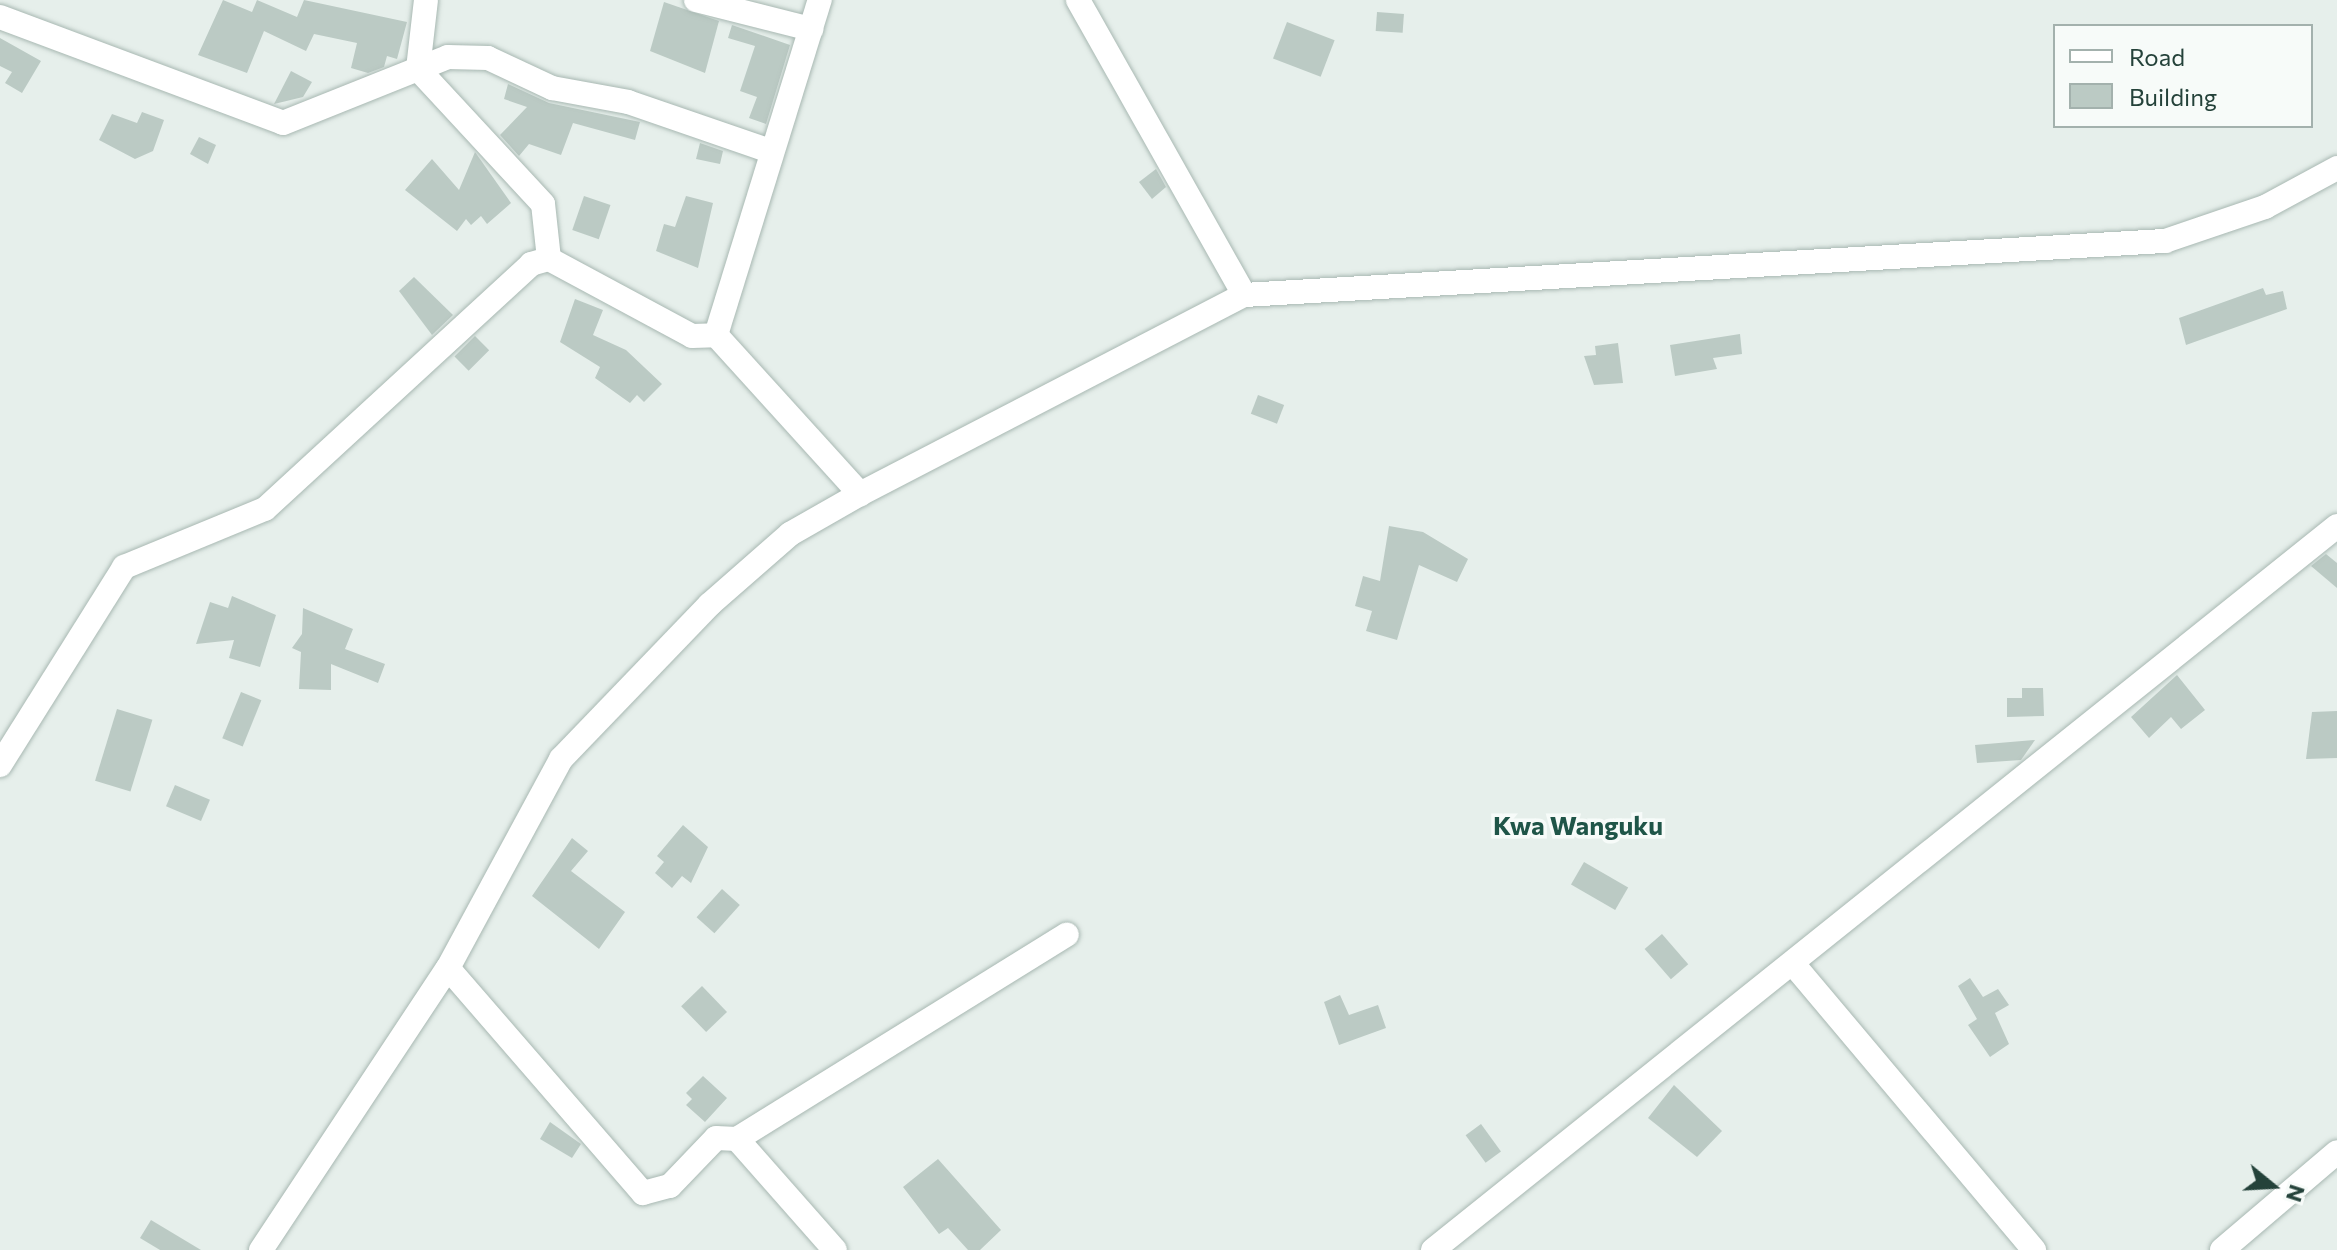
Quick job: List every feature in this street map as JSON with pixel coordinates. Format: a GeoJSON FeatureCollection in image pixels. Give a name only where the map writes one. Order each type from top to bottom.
{"type":"FeatureCollection","features":[{"type":"Feature","properties":{"kind":"street"},"geometry":{"type":"LineString","coordinates":[[426,0],[418,69],[543,204],[549,259]]}},
{"type":"Feature","properties":{"kind":"street"},"geometry":{"type":"LineString","coordinates":[[696,0],[811,29]]}},
{"type":"Feature","properties":{"kind":"street"},"geometry":{"type":"LineString","coordinates":[[716,335],[770,151],[820,0]]}},
{"type":"Feature","properties":{"kind":"street"},"geometry":{"type":"LineString","coordinates":[[1078,0],[1244,295]]}},
{"type":"Feature","properties":{"kind":"street"},"geometry":{"type":"LineString","coordinates":[[0,17],[283,123],[448,57],[488,58],[552,88],[628,102],[770,151]]}},
{"type":"Feature","properties":{"kind":"street"},"geometry":{"type":"LineString","coordinates":[[261,1250],[448,968],[561,759],[709,605],[790,534],[860,494],[1244,295],[2165,241],[2265,207],[2337,168]]}},
{"type":"Feature","properties":{"kind":"street"},"geometry":{"type":"LineString","coordinates":[[549,259],[692,336],[716,335]]}},
{"type":"Feature","properties":{"kind":"street"},"geometry":{"type":"LineString","coordinates":[[0,765],[124,567],[265,509],[506,281],[549,259]]}},
{"type":"Feature","properties":{"kind":"street"},"geometry":{"type":"LineString","coordinates":[[716,335],[860,494]]}},
{"type":"Feature","properties":{"kind":"street"},"geometry":{"type":"LineString","coordinates":[[1433,1250],[1794,965],[2337,526]]}},
{"type":"Feature","properties":{"kind":"street"},"geometry":{"type":"LineString","coordinates":[[448,968],[643,1193],[670,1186],[716,1138],[737,1139],[1067,934]]}},
{"type":"Feature","properties":{"kind":"street"},"geometry":{"type":"LineString","coordinates":[[1794,965],[2034,1250]]}},
{"type":"Feature","properties":{"kind":"street"},"geometry":{"type":"LineString","coordinates":[[737,1139],[835,1250]]}},
{"type":"Feature","properties":{"kind":"street"},"geometry":{"type":"LineString","coordinates":[[2222,1250],[2337,1152]]}},
{"type":"Feature","properties":{"kind":"building"},"geometry":{"type":"Polygon","coordinates":[[[223,0],[252,12],[257,0],[297,17],[304,0],[407,22],[397,59],[387,56],[384,67],[368,73],[351,68],[357,43],[314,34],[306,51],[264,31],[247,73],[198,55],[223,0]]]}},
{"type":"Feature","properties":{"kind":"building"},"geometry":{"type":"Polygon","coordinates":[[[664,2],[719,21],[705,73],[650,51],[664,2]]]}},
{"type":"Feature","properties":{"kind":"building"},"geometry":{"type":"Polygon","coordinates":[[[1377,12],[1404,14],[1403,33],[1376,31],[1377,12]]]}},
{"type":"Feature","properties":{"kind":"building"},"geometry":{"type":"Polygon","coordinates":[[[1287,22],[1335,40],[1321,77],[1273,58],[1287,22]]]}},
{"type":"Feature","properties":{"kind":"building"},"geometry":{"type":"Polygon","coordinates":[[[732,25],[790,45],[766,124],[749,118],[757,97],[740,91],[755,46],[728,38],[732,25]]]}},
{"type":"Feature","properties":{"kind":"building"},"geometry":{"type":"Polygon","coordinates":[[[0,38],[41,61],[22,93],[5,83],[12,72],[0,66],[0,38]]]}},
{"type":"Feature","properties":{"kind":"building"},"geometry":{"type":"Polygon","coordinates":[[[291,71],[312,82],[303,97],[274,104],[291,71]]]}},
{"type":"Feature","properties":{"kind":"building"},"geometry":{"type":"Polygon","coordinates":[[[508,84],[549,103],[640,122],[635,140],[573,123],[561,155],[529,144],[519,156],[500,135],[527,107],[504,99],[508,84]]]}},
{"type":"Feature","properties":{"kind":"building"},"geometry":{"type":"Polygon","coordinates":[[[142,112],[164,120],[153,151],[135,159],[99,140],[112,114],[137,123],[142,112]]]}},
{"type":"Feature","properties":{"kind":"building"},"geometry":{"type":"Polygon","coordinates":[[[199,137],[216,145],[208,164],[190,154],[199,137]]]}},
{"type":"Feature","properties":{"kind":"building"},"geometry":{"type":"Polygon","coordinates":[[[700,143],[723,151],[720,164],[696,159],[700,143]]]}},
{"type":"Feature","properties":{"kind":"building"},"geometry":{"type":"Polygon","coordinates":[[[475,152],[511,203],[487,224],[481,216],[471,225],[466,219],[457,231],[405,190],[432,159],[459,190],[475,152]]]}},
{"type":"Feature","properties":{"kind":"building"},"geometry":{"type":"Polygon","coordinates":[[[1156,169],[1166,187],[1152,199],[1139,182],[1156,169]]]}},
{"type":"Feature","properties":{"kind":"building"},"geometry":{"type":"Polygon","coordinates":[[[584,196],[610,205],[599,239],[572,230],[584,196]]]}},
{"type":"Feature","properties":{"kind":"building"},"geometry":{"type":"Polygon","coordinates":[[[686,196],[713,203],[698,268],[656,251],[664,224],[675,227],[686,196]]]}},
{"type":"Feature","properties":{"kind":"building"},"geometry":{"type":"Polygon","coordinates":[[[414,277],[453,315],[432,335],[399,291],[414,277]]]}},
{"type":"Feature","properties":{"kind":"building"},"geometry":{"type":"Polygon","coordinates":[[[2263,288],[2266,295],[2283,291],[2287,309],[2186,345],[2179,318],[2263,288]]]}},
{"type":"Feature","properties":{"kind":"building"},"geometry":{"type":"Polygon","coordinates":[[[575,299],[603,310],[593,335],[626,350],[662,384],[644,402],[637,395],[630,403],[595,378],[600,367],[560,342],[575,299]]]}},
{"type":"Feature","properties":{"kind":"building"},"geometry":{"type":"Polygon","coordinates":[[[1740,334],[1742,354],[1713,358],[1717,369],[1675,376],[1670,345],[1740,334]]]}},
{"type":"Feature","properties":{"kind":"building"},"geometry":{"type":"Polygon","coordinates":[[[475,336],[489,350],[469,371],[454,357],[475,336]]]}},
{"type":"Feature","properties":{"kind":"building"},"geometry":{"type":"Polygon","coordinates":[[[1618,343],[1623,383],[1594,385],[1584,356],[1596,355],[1595,346],[1618,343]]]}},
{"type":"Feature","properties":{"kind":"building"},"geometry":{"type":"Polygon","coordinates":[[[1258,395],[1284,405],[1277,424],[1251,414],[1258,395]]]}},
{"type":"Feature","properties":{"kind":"building"},"geometry":{"type":"Polygon","coordinates":[[[1389,526],[1423,532],[1468,559],[1457,582],[1419,565],[1397,640],[1366,631],[1372,611],[1355,606],[1363,576],[1380,581],[1389,526]]]}},
{"type":"Feature","properties":{"kind":"building"},"geometry":{"type":"Polygon","coordinates":[[[2326,554],[2337,563],[2337,588],[2311,566],[2326,554]]]}},
{"type":"Feature","properties":{"kind":"building"},"geometry":{"type":"Polygon","coordinates":[[[232,596],[276,615],[260,667],[229,658],[234,640],[196,644],[210,602],[228,608],[232,596]]]}},
{"type":"Feature","properties":{"kind":"building"},"geometry":{"type":"Polygon","coordinates":[[[303,608],[353,629],[345,649],[385,664],[378,683],[331,664],[331,690],[299,689],[301,652],[292,648],[302,634],[303,608]]]}},
{"type":"Feature","properties":{"kind":"building"},"geometry":{"type":"Polygon","coordinates":[[[2177,675],[2205,710],[2181,729],[2171,717],[2149,738],[2131,717],[2177,675]]]}},
{"type":"Feature","properties":{"kind":"building"},"geometry":{"type":"Polygon","coordinates":[[[2022,688],[2043,688],[2044,716],[2007,717],[2007,698],[2022,698],[2022,688]]]}},
{"type":"Feature","properties":{"kind":"building"},"geometry":{"type":"Polygon","coordinates":[[[241,692],[261,700],[243,747],[222,738],[241,692]]]}},
{"type":"Feature","properties":{"kind":"building"},"geometry":{"type":"Polygon","coordinates":[[[117,709],[152,720],[130,792],[95,781],[117,709]]]}},
{"type":"Feature","properties":{"kind":"building"},"geometry":{"type":"Polygon","coordinates":[[[2337,711],[2337,758],[2306,759],[2312,712],[2337,711]]]}},
{"type":"Feature","properties":{"kind":"building"},"geometry":{"type":"Polygon","coordinates":[[[2035,740],[2021,760],[1977,763],[1975,745],[2035,740]]]}},
{"type":"Feature","properties":{"kind":"building"},"geometry":{"type":"Polygon","coordinates":[[[175,785],[210,800],[201,821],[166,806],[175,785]]]}},
{"type":"Feature","properties":{"kind":"building"},"geometry":{"type":"Polygon","coordinates":[[[683,825],[708,847],[691,883],[682,876],[672,888],[655,873],[664,862],[657,856],[683,825]]]}},
{"type":"Feature","properties":{"kind":"building"},"geometry":{"type":"Polygon","coordinates":[[[572,838],[588,851],[571,871],[625,912],[599,949],[532,896],[572,838]]]}},
{"type":"Feature","properties":{"kind":"building"},"geometry":{"type":"Polygon","coordinates":[[[1584,862],[1628,887],[1615,910],[1571,885],[1584,862]]]}},
{"type":"Feature","properties":{"kind":"building"},"geometry":{"type":"Polygon","coordinates":[[[722,889],[740,905],[714,933],[697,917],[722,889]]]}},
{"type":"Feature","properties":{"kind":"building"},"geometry":{"type":"Polygon","coordinates":[[[1662,934],[1688,964],[1671,979],[1645,949],[1662,934]]]}},
{"type":"Feature","properties":{"kind":"building"},"geometry":{"type":"Polygon","coordinates":[[[1970,978],[1983,997],[1998,989],[2009,1005],[1995,1013],[2009,1044],[1990,1057],[1968,1025],[1977,1019],[1958,986],[1970,978]]]}},
{"type":"Feature","properties":{"kind":"building"},"geometry":{"type":"Polygon","coordinates":[[[702,986],[727,1012],[706,1032],[681,1006],[702,986]]]}},
{"type":"Feature","properties":{"kind":"building"},"geometry":{"type":"Polygon","coordinates":[[[1340,995],[1349,1015],[1378,1005],[1386,1028],[1339,1045],[1324,1002],[1340,995]]]}},
{"type":"Feature","properties":{"kind":"building"},"geometry":{"type":"Polygon","coordinates":[[[703,1076],[727,1098],[705,1122],[686,1105],[692,1099],[686,1093],[703,1076]]]}},
{"type":"Feature","properties":{"kind":"building"},"geometry":{"type":"Polygon","coordinates":[[[1674,1085],[1722,1131],[1697,1157],[1648,1118],[1674,1085]]]}},
{"type":"Feature","properties":{"kind":"building"},"geometry":{"type":"Polygon","coordinates":[[[550,1122],[581,1144],[572,1158],[540,1139],[550,1122]]]}},
{"type":"Feature","properties":{"kind":"building"},"geometry":{"type":"Polygon","coordinates":[[[1481,1124],[1501,1152],[1486,1163],[1466,1135],[1481,1124]]]}},
{"type":"Feature","properties":{"kind":"building"},"geometry":{"type":"Polygon","coordinates":[[[938,1159],[1001,1230],[980,1250],[968,1250],[948,1228],[939,1234],[903,1187],[938,1159]]]}},
{"type":"Feature","properties":{"kind":"building"},"geometry":{"type":"Polygon","coordinates":[[[151,1220],[201,1250],[160,1250],[140,1238],[151,1220]]]}},
{"type":"Feature","properties":{"kind":"district","name":"Kwa Wanguku"},"geometry":{"type":"Point","coordinates":[1578,825]}}]}
